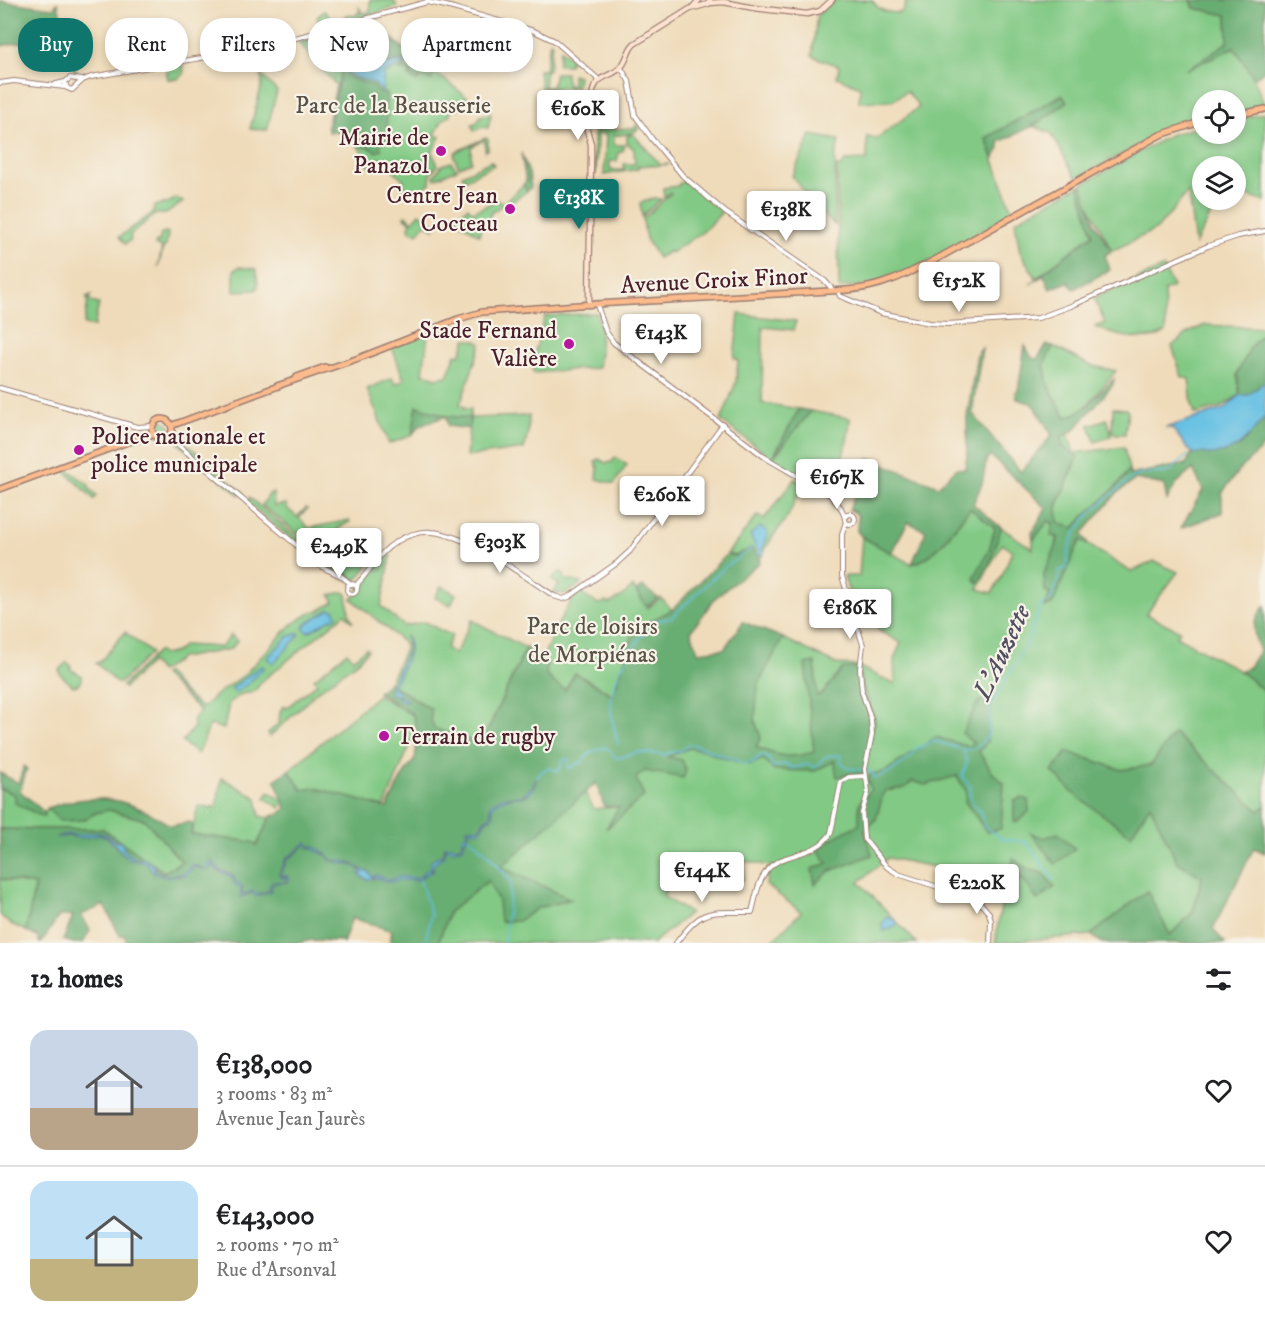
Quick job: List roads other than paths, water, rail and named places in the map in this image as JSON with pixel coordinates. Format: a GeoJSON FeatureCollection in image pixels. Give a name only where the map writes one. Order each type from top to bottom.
{"type":"FeatureCollection","features":[{"type":"Feature","properties":{"kind":"main road"},"geometry":{"type":"LineString","coordinates":[[589,305],[591,144],[585,123],[591,116],[594,87],[599,80],[621,68],[628,49],[634,44],[701,2],[718,1],[807,14],[820,10],[832,0]]}},
{"type":"Feature","properties":{"kind":"main road"},"geometry":{"type":"LineString","coordinates":[[1246,113],[1265,109]]}},
{"type":"Feature","properties":{"kind":"main road","name":"Avenue Croix Finor"},"geometry":{"type":"LineString","coordinates":[[173,425],[482,312],[872,287],[906,275],[1160,135],[1192,125]]}},
{"type":"Feature","properties":{"kind":"main road"},"geometry":{"type":"LineString","coordinates":[[161,418],[169,420],[173,425],[169,437],[160,439],[153,433],[152,426],[161,418]]}},
{"type":"Feature","properties":{"kind":"main road"},"geometry":{"type":"LineString","coordinates":[[0,489],[153,433]]}},
{"type":"Feature","properties":{"kind":"street"},"geometry":{"type":"LineString","coordinates":[[65,84],[70,78],[83,80],[259,48],[420,4],[433,3],[548,36],[599,80]]}},
{"type":"Feature","properties":{"kind":"street"},"geometry":{"type":"LineString","coordinates":[[621,68],[629,81],[632,102],[640,122],[685,178],[725,212],[825,281],[840,296],[881,313],[930,323],[948,324],[1038,318],[1071,306],[1186,255],[1238,236],[1265,231]]}},
{"type":"Feature","properties":{"kind":"street"},"geometry":{"type":"LineString","coordinates":[[74,79],[76,86]]}},
{"type":"Feature","properties":{"kind":"street"},"geometry":{"type":"LineString","coordinates":[[65,84],[70,90],[83,80]]}},
{"type":"Feature","properties":{"kind":"street"},"geometry":{"type":"LineString","coordinates":[[0,83],[14,81],[65,84]]}},
{"type":"Feature","properties":{"kind":"street"},"geometry":{"type":"LineString","coordinates":[[597,305],[606,332],[614,343],[776,464],[830,495],[841,508],[854,516],[851,523],[845,520],[841,508]]}},
{"type":"Feature","properties":{"kind":"street"},"geometry":{"type":"LineString","coordinates":[[0,388],[137,427],[152,426]]}},
{"type":"Feature","properties":{"kind":"street"},"geometry":{"type":"LineString","coordinates":[[169,437],[322,567],[353,585],[380,555],[396,542],[415,534],[429,532],[454,537],[495,558],[554,596],[563,599],[617,563],[636,544],[723,424]]}},
{"type":"Feature","properties":{"kind":"street"},"geometry":{"type":"LineString","coordinates":[[850,514],[845,520],[841,539],[842,576],[863,645],[860,669],[862,692],[871,720],[872,734],[865,773],[868,792],[861,822],[864,839],[887,867],[898,874],[972,898],[982,905],[991,921],[990,943]]}},
{"type":"Feature","properties":{"kind":"street"},"geometry":{"type":"LineString","coordinates":[[676,943],[691,924],[707,913],[752,912],[761,879],[770,867],[775,863],[808,852],[827,839],[831,834],[841,782],[849,777],[865,773]]}},
{"type":"Feature","properties":{"kind":"water"},"geometry":{"type":"Polygon","coordinates":[[[401,62],[401,65],[389,71],[389,64],[401,62]]]}},
{"type":"Feature","properties":{"kind":"water"},"geometry":{"type":"Polygon","coordinates":[[[347,72],[388,72],[384,74],[382,93],[368,80],[347,72]]]}},
{"type":"Feature","properties":{"kind":"water"},"geometry":{"type":"Polygon","coordinates":[[[1265,382],[1265,417],[1243,442],[1231,450],[1223,453],[1195,454],[1189,450],[1172,428],[1165,428],[1224,409],[1240,395],[1248,395],[1265,382]]]}},
{"type":"Feature","properties":{"kind":"water"},"geometry":{"type":"Polygon","coordinates":[[[760,527],[767,531],[768,537],[762,548],[764,554],[760,556],[750,535],[760,527]]]}},
{"type":"Feature","properties":{"kind":"water"},"geometry":{"type":"Polygon","coordinates":[[[330,609],[334,610],[337,616],[308,632],[303,628],[307,623],[330,609]]]}},
{"type":"Feature","properties":{"kind":"water"},"geometry":{"type":"Polygon","coordinates":[[[299,633],[277,660],[273,663],[267,658],[288,637],[299,633]]]}},
{"type":"Feature","properties":{"kind":"water"},"geometry":{"type":"Polygon","coordinates":[[[406,636],[409,642],[408,655],[393,688],[398,691],[399,696],[407,700],[403,702],[389,690],[408,650],[406,636]]]}},
{"type":"Feature","properties":{"kind":"water"},"geometry":{"type":"Polygon","coordinates":[[[261,666],[264,667],[250,682],[235,693],[232,688],[261,666]]]}},
{"type":"Feature","properties":{"kind":"water"},"geometry":{"type":"Polygon","coordinates":[[[537,778],[533,789],[527,795],[525,793],[523,797],[507,799],[495,804],[492,807],[493,816],[485,821],[480,831],[469,830],[463,847],[453,850],[446,848],[444,855],[433,865],[433,872],[425,874],[420,880],[388,882],[378,878],[366,879],[358,874],[363,873],[357,867],[369,872],[372,877],[377,875],[389,880],[399,877],[419,878],[426,870],[432,870],[430,865],[433,859],[442,855],[445,846],[458,847],[462,844],[462,837],[467,835],[467,828],[480,828],[483,821],[491,815],[490,804],[503,797],[521,796],[532,787],[537,778]]]}},
{"type":"Feature","properties":{"kind":"water"},"geometry":{"type":"Polygon","coordinates":[[[101,833],[116,842],[121,842],[126,853],[135,859],[143,858],[153,865],[155,871],[166,875],[184,873],[192,865],[206,869],[209,863],[213,862],[220,870],[233,875],[235,881],[243,887],[242,894],[244,895],[252,891],[259,894],[270,890],[272,882],[286,882],[287,877],[282,878],[279,874],[287,857],[307,842],[309,846],[319,849],[325,853],[333,861],[344,861],[355,866],[332,861],[326,855],[305,845],[288,858],[281,873],[282,876],[287,876],[288,882],[274,883],[271,891],[256,896],[252,893],[241,897],[241,888],[235,884],[232,877],[218,871],[212,864],[208,870],[193,867],[186,875],[167,877],[154,873],[145,862],[130,860],[107,837],[99,835],[79,838],[57,837],[101,833]]]}},
{"type":"Feature","properties":{"kind":"water"},"geometry":{"type":"Polygon","coordinates":[[[886,917],[898,923],[895,927],[883,931],[882,924],[886,917]]]}},
{"type":"Feature","properties":{"kind":"waterway","name":"L'Auzette"},"geometry":{"type":"LineString","coordinates":[[537,778],[548,768],[559,771],[563,760],[569,759],[568,767],[572,768],[577,763],[582,763],[592,752],[604,748],[619,758],[638,752],[666,755],[694,745],[743,763],[749,764],[763,755],[769,759],[773,767],[785,764],[793,768],[809,764],[814,767],[826,757],[842,756],[841,762],[846,768],[870,771],[875,778],[892,771],[912,756],[916,749],[934,741],[965,750],[977,748],[988,736],[990,707],[1028,641],[1041,605],[1051,600],[1059,578],[1059,571],[1067,568],[1069,549],[1086,518],[1134,477],[1169,472],[1188,455]]}},
{"type":"Feature","properties":{"kind":"waterway"},"geometry":{"type":"LineString","coordinates":[[618,744],[612,717],[612,696],[619,673],[639,640],[653,621],[671,618],[726,566],[752,548]]}},
{"type":"Feature","properties":{"kind":"waterway"},"geometry":{"type":"LineString","coordinates":[[963,749],[967,763],[962,776],[971,788],[969,793],[974,805],[980,811],[985,827],[1003,839],[1026,842],[1054,880]]}},
{"type":"Feature","properties":{"kind":"waterway"},"geometry":{"type":"LineString","coordinates":[[468,836],[496,863],[511,882],[504,943]]}},
{"type":"Feature","properties":{"kind":"waterway"},"geometry":{"type":"LineString","coordinates":[[420,880],[431,915],[425,943]]}},
{"type":"Feature","properties":{"kind":"place","name":"Mairie de Panazol"},"geometry":{"type":"Point","coordinates":[441,151]}},
{"type":"Feature","properties":{"kind":"place","name":"Centre Jean Cocteau"},"geometry":{"type":"Point","coordinates":[510,209]}},
{"type":"Feature","properties":{"kind":"place","name":"Stade Fernand Valière"},"geometry":{"type":"Point","coordinates":[569,344]}},
{"type":"Feature","properties":{"kind":"place","name":"Police nationale et police municipale"},"geometry":{"type":"Point","coordinates":[79,450]}},
{"type":"Feature","properties":{"kind":"place","name":"Terrain de rugby"},"geometry":{"type":"Point","coordinates":[384,736]}},
{"type":"Feature","properties":{"kind":"park label","name":"Parc de la Beausserie"},"geometry":{"type":"Point","coordinates":[393,105]}},
{"type":"Feature","properties":{"kind":"park label","name":"Parc de loisirs de Morpiénas"},"geometry":{"type":"Point","coordinates":[592,640]}}]}
